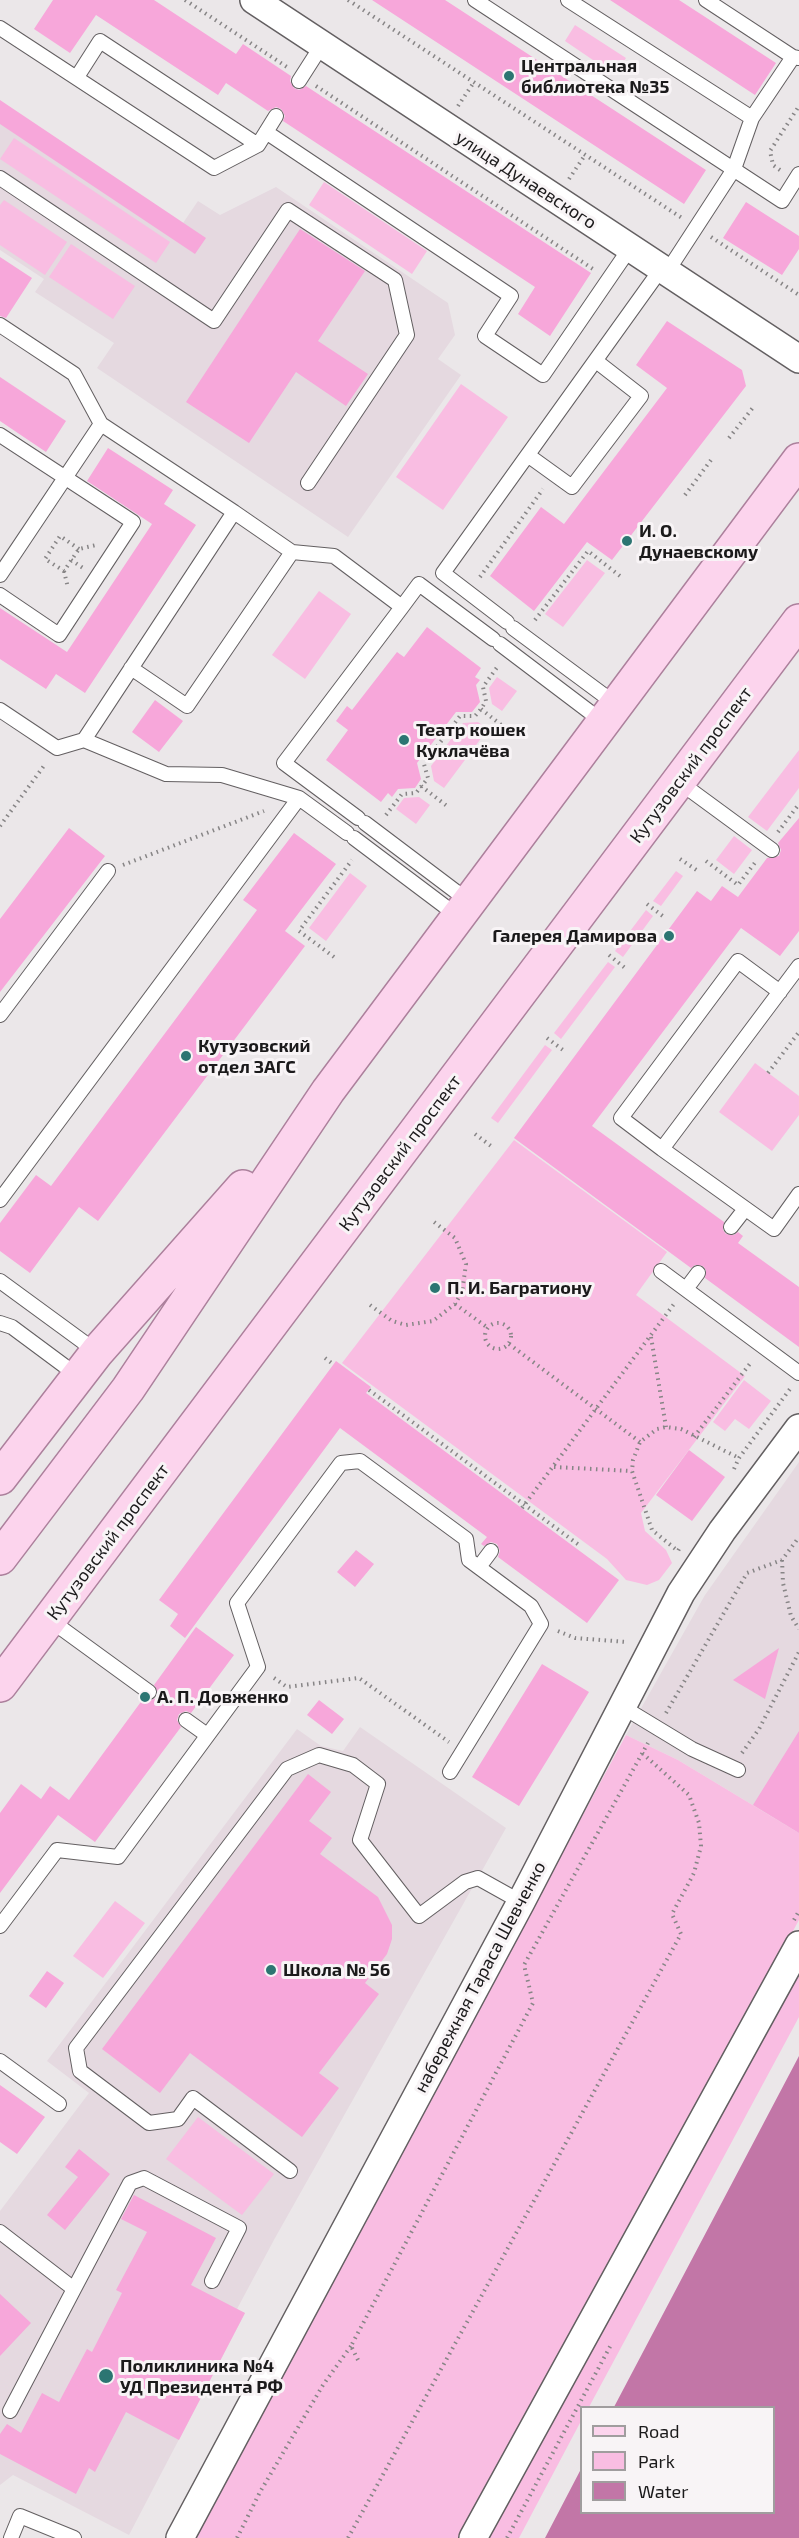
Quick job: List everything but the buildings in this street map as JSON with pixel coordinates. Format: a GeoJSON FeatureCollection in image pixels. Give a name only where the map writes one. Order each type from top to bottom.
{"type":"FeatureCollection","features":[{"type":"Feature","properties":{"kind":"main road"},"geometry":{"type":"LineString","coordinates":[[0,1558],[128,1389],[328,1091],[799,460]]}},
{"type":"Feature","properties":{"kind":"main road","name":"Кутузовский проспект"},"geometry":{"type":"LineString","coordinates":[[0,1685],[799,621]]}},
{"type":"Feature","properties":{"kind":"main road"},"geometry":{"type":"LineString","coordinates":[[0,1478],[88,1364],[328,1091]]}},
{"type":"Feature","properties":{"kind":"street","name":"улица Дунаевского"},"geometry":{"type":"LineString","coordinates":[[254,0],[799,359]]}},
{"type":"Feature","properties":{"kind":"street","name":"набережная Тараса Шевченко"},"geometry":{"type":"LineString","coordinates":[[180,2538],[520,1902],[681,1593],[722,1532],[799,1428]]}},
{"type":"Feature","properties":{"kind":"street"},"geometry":{"type":"LineString","coordinates":[[473,2538],[799,1946]]}},
{"type":"Feature","properties":{"kind":"lane"},"geometry":{"type":"LineString","coordinates":[[475,0],[782,201],[797,177]]}},
{"type":"Feature","properties":{"kind":"lane"},"geometry":{"type":"LineString","coordinates":[[568,0],[752,117]]}},
{"type":"Feature","properties":{"kind":"lane"},"geometry":{"type":"LineString","coordinates":[[611,714],[510,625],[443,573],[696,227],[734,169],[752,117],[796,58],[706,0]]}},
{"type":"Feature","properties":{"kind":"lane"},"geometry":{"type":"LineString","coordinates":[[0,28],[214,168],[258,145],[276,116]]}},
{"type":"Feature","properties":{"kind":"lane"},"geometry":{"type":"LineString","coordinates":[[76,77],[100,41],[258,145]]}},
{"type":"Feature","properties":{"kind":"lane"},"geometry":{"type":"LineString","coordinates":[[301,79],[322,45]]}},
{"type":"Feature","properties":{"kind":"lane"},"geometry":{"type":"LineString","coordinates":[[266,132],[511,296],[485,336],[543,375],[630,248]]}},
{"type":"Feature","properties":{"kind":"lane"},"geometry":{"type":"LineString","coordinates":[[0,178],[214,321],[288,210],[395,280],[407,335],[308,483]]}},
{"type":"Feature","properties":{"kind":"lane"},"geometry":{"type":"LineString","coordinates":[[0,325],[74,374],[100,424],[292,552],[334,556],[402,607]]}},
{"type":"Feature","properties":{"kind":"lane"},"geometry":{"type":"LineString","coordinates":[[529,456],[572,487],[641,396],[596,361]]}},
{"type":"Feature","properties":{"kind":"lane"},"geometry":{"type":"LineString","coordinates":[[0,575],[100,424]]}},
{"type":"Feature","properties":{"kind":"lane"},"geometry":{"type":"LineString","coordinates":[[0,435],[133,522],[59,635],[0,595]]}},
{"type":"Feature","properties":{"kind":"lane"},"geometry":{"type":"LineString","coordinates":[[84,740],[234,512]]}},
{"type":"Feature","properties":{"kind":"lane"},"geometry":{"type":"LineString","coordinates":[[131,668],[187,706],[292,552]]}},
{"type":"Feature","properties":{"kind":"lane"},"geometry":{"type":"LineString","coordinates":[[465,910],[361,821],[284,763],[419,584],[497,642],[611,714]]}},
{"type":"Feature","properties":{"kind":"lane"},"geometry":{"type":"LineString","coordinates":[[0,710],[57,748],[84,740],[166,774],[222,775],[299,798],[353,841],[465,910]]}},
{"type":"Feature","properties":{"kind":"lane"},"geometry":{"type":"LineString","coordinates":[[678,782],[772,850]]}},
{"type":"Feature","properties":{"kind":"lane"},"geometry":{"type":"LineString","coordinates":[[0,1200],[299,798]]}},
{"type":"Feature","properties":{"kind":"lane"},"geometry":{"type":"LineString","coordinates":[[0,1015],[108,871]]}},
{"type":"Feature","properties":{"kind":"lane"},"geometry":{"type":"LineString","coordinates":[[780,992],[738,961],[621,1118],[774,1229],[799,1194]]}},
{"type":"Feature","properties":{"kind":"lane"},"geometry":{"type":"LineString","coordinates":[[662,1149],[799,966]]}},
{"type":"Feature","properties":{"kind":"lane"},"geometry":{"type":"LineString","coordinates":[[731,1227],[745,1209]]}},
{"type":"Feature","properties":{"kind":"lane"},"geometry":{"type":"LineString","coordinates":[[661,1271],[799,1373]]}},
{"type":"Feature","properties":{"kind":"lane"},"geometry":{"type":"LineString","coordinates":[[686,1289],[698,1273]]}},
{"type":"Feature","properties":{"kind":"lane"},"geometry":{"type":"LineString","coordinates":[[0,1281],[88,1364]]}},
{"type":"Feature","properties":{"kind":"lane"},"geometry":{"type":"LineString","coordinates":[[0,1323],[88,1364]]}},
{"type":"Feature","properties":{"kind":"lane"},"geometry":{"type":"LineString","coordinates":[[0,1926],[57,1850],[118,1857],[258,1667],[237,1603],[341,1463],[360,1461],[466,1539],[469,1560],[531,1605],[541,1624],[450,1772]]}},
{"type":"Feature","properties":{"kind":"lane"},"geometry":{"type":"LineString","coordinates":[[479,1567],[491,1551]]}},
{"type":"Feature","properties":{"kind":"lane"},"geometry":{"type":"LineString","coordinates":[[50,1620],[149,1692]]}},
{"type":"Feature","properties":{"kind":"lane"},"geometry":{"type":"LineString","coordinates":[[621,1706],[658,1726],[692,1749],[736,1769]]}},
{"type":"Feature","properties":{"kind":"lane"},"geometry":{"type":"LineString","coordinates":[[186,1720],[207,1735]]}},
{"type":"Feature","properties":{"kind":"lane"},"geometry":{"type":"LineString","coordinates":[[290,2171],[193,2098],[178,2119],[149,2123],[80,2071],[76,2048],[287,1769],[319,1755],[353,1765],[378,1784],[360,1840],[419,1916],[465,1882],[478,1878],[520,1902]]}},
{"type":"Feature","properties":{"kind":"lane"},"geometry":{"type":"LineString","coordinates":[[0,2061],[59,2104]]}},
{"type":"Feature","properties":{"kind":"lane"},"geometry":{"type":"LineString","coordinates":[[10,2411],[130,2183],[144,2178],[239,2228],[212,2281]]}},
{"type":"Feature","properties":{"kind":"lane"},"geometry":{"type":"LineString","coordinates":[[0,2232],[74,2289]]}},
{"type":"Feature","properties":{"kind":"lane"},"geometry":{"type":"LineString","coordinates":[[11,2538],[20,2516],[74,2538]]}},
{"type":"Feature","properties":{"kind":"path"},"geometry":{"type":"LineString","coordinates":[[185,0],[301,79],[609,279]]}},
{"type":"Feature","properties":{"kind":"path"},"geometry":{"type":"LineString","coordinates":[[348,0],[799,294]]}},
{"type":"Feature","properties":{"kind":"path"},"geometry":{"type":"LineString","coordinates":[[797,177],[773,165],[770,151],[799,106]]}},
{"type":"Feature","properties":{"kind":"path"},"geometry":{"type":"LineString","coordinates":[[729,438],[755,405]]}},
{"type":"Feature","properties":{"kind":"path"},"geometry":{"type":"LineString","coordinates":[[685,495],[711,460]]}},
{"type":"Feature","properties":{"kind":"path"},"geometry":{"type":"LineString","coordinates":[[487,582],[479,576],[554,474]]}},
{"type":"Feature","properties":{"kind":"path"},"geometry":{"type":"LineString","coordinates":[[60,536],[79,549],[64,571],[45,559],[60,536]]}},
{"type":"Feature","properties":{"kind":"path"},"geometry":{"type":"LineString","coordinates":[[535,620],[588,551],[620,576]]}},
{"type":"Feature","properties":{"kind":"path"},"geometry":{"type":"LineString","coordinates":[[381,822],[402,794],[416,793],[428,778],[424,764],[460,716],[475,716],[481,709],[486,702],[483,687],[505,658]]}},
{"type":"Feature","properties":{"kind":"path"},"geometry":{"type":"LineString","coordinates":[[481,709],[506,728]]}},
{"type":"Feature","properties":{"kind":"path"},"geometry":{"type":"LineString","coordinates":[[0,826],[57,748]]}},
{"type":"Feature","properties":{"kind":"path"},"geometry":{"type":"LineString","coordinates":[[421,786],[447,806]]}},
{"type":"Feature","properties":{"kind":"path"},"geometry":{"type":"LineString","coordinates":[[108,871],[299,798]]}},
{"type":"Feature","properties":{"kind":"path"},"geometry":{"type":"LineString","coordinates":[[334,957],[299,931],[353,841]]}},
{"type":"Feature","properties":{"kind":"path"},"geometry":{"type":"LineString","coordinates":[[680,859],[698,871]]}},
{"type":"Feature","properties":{"kind":"path"},"geometry":{"type":"LineString","coordinates":[[646,904],[664,917]]}},
{"type":"Feature","properties":{"kind":"path"},"geometry":{"type":"LineString","coordinates":[[609,955],[626,968]]}},
{"type":"Feature","properties":{"kind":"path"},"geometry":{"type":"LineString","coordinates":[[768,1073],[799,1032]]}},
{"type":"Feature","properties":{"kind":"path"},"geometry":{"type":"LineString","coordinates":[[547,1038],[563,1050]]}},
{"type":"Feature","properties":{"kind":"path"},"geometry":{"type":"LineString","coordinates":[[475,1134],[491,1146]]}},
{"type":"Feature","properties":{"kind":"path"},"geometry":{"type":"LineString","coordinates":[[370,1305],[392,1321],[413,1325],[433,1321],[455,1304],[466,1278],[466,1264],[455,1238],[434,1222]]}},
{"type":"Feature","properties":{"kind":"path"},"geometry":{"type":"LineString","coordinates":[[524,1507],[686,1289]]}},
{"type":"Feature","properties":{"kind":"path"},"geometry":{"type":"LineString","coordinates":[[455,1304],[488,1328]]}},
{"type":"Feature","properties":{"kind":"path"},"geometry":{"type":"LineString","coordinates":[[500,1322],[506,1325],[512,1337],[509,1344],[504,1348],[490,1347],[486,1341],[488,1328],[500,1322]]}},
{"type":"Feature","properties":{"kind":"path"},"geometry":{"type":"LineString","coordinates":[[651,1336],[666,1427]]}},
{"type":"Feature","properties":{"kind":"path"},"geometry":{"type":"LineString","coordinates":[[509,1344],[640,1442]]}},
{"type":"Feature","properties":{"kind":"path"},"geometry":{"type":"LineString","coordinates":[[694,1437],[763,1346]]}},
{"type":"Feature","properties":{"kind":"path"},"geometry":{"type":"LineString","coordinates":[[325,1358],[333,1364]]}},
{"type":"Feature","properties":{"kind":"path"},"geometry":{"type":"LineString","coordinates":[[369,1390],[524,1507],[579,1545]]}},
{"type":"Feature","properties":{"kind":"path"},"geometry":{"type":"LineString","coordinates":[[678,1551],[652,1530],[632,1471],[633,1460],[640,1442],[647,1434],[666,1427],[681,1429],[739,1458]]}},
{"type":"Feature","properties":{"kind":"path"},"geometry":{"type":"LineString","coordinates":[[554,1467],[632,1471]]}},
{"type":"Feature","properties":{"kind":"path"},"geometry":{"type":"LineString","coordinates":[[237,2538],[260,2492],[323,2385],[351,2346],[533,2003],[524,1965],[642,1754],[747,1573],[782,1560],[799,1538]]}},
{"type":"Feature","properties":{"kind":"path"},"geometry":{"type":"LineString","coordinates":[[782,1560],[783,1583],[791,1616],[799,1629]]}},
{"type":"Feature","properties":{"kind":"path"},"geometry":{"type":"LineString","coordinates":[[541,1624],[574,1638],[633,1643]]}},
{"type":"Feature","properties":{"kind":"path"},"geometry":{"type":"LineString","coordinates":[[736,1769],[799,1652]]}},
{"type":"Feature","properties":{"kind":"path"},"geometry":{"type":"LineString","coordinates":[[258,1667],[288,1687],[359,1678],[463,1752]]}},
{"type":"Feature","properties":{"kind":"path"},"geometry":{"type":"LineString","coordinates":[[348,2538],[681,1934],[672,1914],[694,1873],[701,1846],[699,1823],[690,1795],[642,1754]]}},
{"type":"Feature","properties":{"kind":"path"},"geometry":{"type":"LineString","coordinates":[[351,2346],[358,2360]]}},
{"type":"Feature","properties":{"kind":"shaded area"},"geometry":{"type":"Polygon","coordinates":[[[0,102],[183,223],[198,201],[220,215],[276,187],[448,303],[455,335],[438,359],[461,375],[348,537],[97,368],[114,343],[35,292],[44,279],[0,250],[0,102]]]}},
{"type":"Feature","properties":{"kind":"shaded area"},"geometry":{"type":"Polygon","coordinates":[[[799,1462],[799,1833],[678,1760],[626,1735],[705,1595],[799,1462]]]}},
{"type":"Feature","properties":{"kind":"shaded area","name":"Школа № 56"},"geometry":{"type":"Polygon","coordinates":[[[360,1727],[506,1828],[237,2309],[245,2313],[129,2535],[13,2475],[0,2485],[0,2211],[89,2093],[47,2061],[297,1729],[321,1746],[343,1751],[360,1727]]]}},
{"type":"Feature","properties":{"kind":"green space"},"geometry":{"type":"Polygon","coordinates":[[[575,25],[626,58],[615,75],[565,41],[575,25]]]}},
{"type":"Feature","properties":{"kind":"green space"},"geometry":{"type":"Polygon","coordinates":[[[14,138],[170,242],[156,263],[0,159],[14,138]]]}},
{"type":"Feature","properties":{"kind":"green space"},"geometry":{"type":"Polygon","coordinates":[[[324,182],[427,251],[412,274],[309,205],[324,182]]]}},
{"type":"Feature","properties":{"kind":"green space"},"geometry":{"type":"Polygon","coordinates":[[[4,200],[67,242],[45,275],[0,245],[0,205],[4,200]]]}},
{"type":"Feature","properties":{"kind":"green space"},"geometry":{"type":"Polygon","coordinates":[[[71,244],[135,286],[113,319],[49,277],[71,244]]]}},
{"type":"Feature","properties":{"kind":"green space"},"geometry":{"type":"Polygon","coordinates":[[[461,384],[508,417],[443,510],[396,477],[461,384]]]}},
{"type":"Feature","properties":{"kind":"green space"},"geometry":{"type":"Polygon","coordinates":[[[587,560],[605,573],[563,627],[545,614],[587,560]]]}},
{"type":"Feature","properties":{"kind":"green space"},"geometry":{"type":"Polygon","coordinates":[[[319,591],[351,614],[305,679],[272,655],[319,591]]]}},
{"type":"Feature","properties":{"kind":"green space"},"geometry":{"type":"Polygon","coordinates":[[[497,677],[517,691],[502,711],[492,704],[489,688],[497,677]]]}},
{"type":"Feature","properties":{"kind":"green space"},"geometry":{"type":"Polygon","coordinates":[[[478,722],[488,729],[444,788],[434,781],[431,766],[463,723],[478,722]]]}},
{"type":"Feature","properties":{"kind":"green space"},"geometry":{"type":"Polygon","coordinates":[[[799,750],[799,788],[767,831],[748,817],[799,750]]]}},
{"type":"Feature","properties":{"kind":"green space"},"geometry":{"type":"Polygon","coordinates":[[[419,797],[430,805],[416,824],[396,809],[404,798],[419,797]]]}},
{"type":"Feature","properties":{"kind":"green space"},"geometry":{"type":"Polygon","coordinates":[[[734,836],[752,850],[734,874],[716,860],[734,836]]]}},
{"type":"Feature","properties":{"kind":"green space"},"geometry":{"type":"Polygon","coordinates":[[[676,871],[683,876],[661,906],[653,901],[676,871]]]}},
{"type":"Feature","properties":{"kind":"green space"},"geometry":{"type":"Polygon","coordinates":[[[350,873],[367,886],[326,941],[309,928],[350,873]]]}},
{"type":"Feature","properties":{"kind":"green space"},"geometry":{"type":"Polygon","coordinates":[[[646,910],[653,916],[623,957],[615,951],[646,910]]]}},
{"type":"Feature","properties":{"kind":"green space"},"geometry":{"type":"Polygon","coordinates":[[[608,962],[615,967],[561,1039],[554,1033],[608,962]]]}},
{"type":"Feature","properties":{"kind":"green space"},"geometry":{"type":"Polygon","coordinates":[[[545,1045],[552,1050],[498,1123],[491,1118],[545,1045]]]}},
{"type":"Feature","properties":{"kind":"green space"},"geometry":{"type":"Polygon","coordinates":[[[755,1063],[799,1096],[799,1115],[772,1151],[719,1112],[755,1063]]]}},
{"type":"Feature","properties":{"kind":"green space"},"geometry":{"type":"Polygon","coordinates":[[[514,1140],[667,1252],[636,1295],[745,1376],[641,1513],[645,1531],[666,1550],[672,1563],[659,1580],[647,1585],[626,1580],[607,1559],[342,1363],[514,1140]]]}},
{"type":"Feature","properties":{"kind":"green space"},"geometry":{"type":"Polygon","coordinates":[[[744,1380],[771,1401],[749,1429],[735,1419],[725,1431],[713,1422],[744,1380]]]}},
{"type":"Feature","properties":{"kind":"green space"},"geometry":{"type":"Polygon","coordinates":[[[626,1735],[678,1760],[799,1833],[799,1920],[460,2538],[192,2538],[626,1735]]]}},
{"type":"Feature","properties":{"kind":"green space"},"geometry":{"type":"Polygon","coordinates":[[[115,1901],[145,1923],[103,1978],[73,1956],[115,1901]]]}},
{"type":"Feature","properties":{"kind":"green space"},"geometry":{"type":"Polygon","coordinates":[[[799,1964],[799,2017],[590,2406],[580,2406],[580,2423],[519,2538],[485,2538],[799,1964]]]}},
{"type":"Feature","properties":{"kind":"green space"},"geometry":{"type":"Polygon","coordinates":[[[198,2117],[274,2174],[242,2215],[166,2159],[198,2117]]]}},
{"type":"Feature","properties":{"kind":"water"},"geometry":{"type":"Polygon","coordinates":[[[799,2056],[799,2538],[545,2538],[580,2471],[580,2514],[775,2514],[775,2406],[615,2406],[799,2056]]]}},
{"type":"Feature","properties":{"kind":"place","name":"Центральная библиотека №35"},"geometry":{"type":"Point","coordinates":[509,76]}},
{"type":"Feature","properties":{"kind":"place","name":"И. О. Дунаевскому"},"geometry":{"type":"Point","coordinates":[627,541]}},
{"type":"Feature","properties":{"kind":"place","name":"Театр кошек Куклачёва"},"geometry":{"type":"Point","coordinates":[404,740]}},
{"type":"Feature","properties":{"kind":"place","name":"Галерея Дамирова"},"geometry":{"type":"Point","coordinates":[669,936]}},
{"type":"Feature","properties":{"kind":"place","name":"Кутузовский отдел ЗАГС"},"geometry":{"type":"Point","coordinates":[186,1056]}},
{"type":"Feature","properties":{"kind":"place","name":"П. И. Багратиону"},"geometry":{"type":"Point","coordinates":[435,1288]}},
{"type":"Feature","properties":{"kind":"place","name":"А. П. Довженко"},"geometry":{"type":"Point","coordinates":[145,1697]}},
{"type":"Feature","properties":{"kind":"place","name":"Школа № 56"},"geometry":{"type":"Point","coordinates":[271,1970]}},
{"type":"Feature","properties":{"kind":"place","name":"Поликлиника №4 УД Президента РФ"},"geometry":{"type":"Point","coordinates":[106,2376]}}]}
